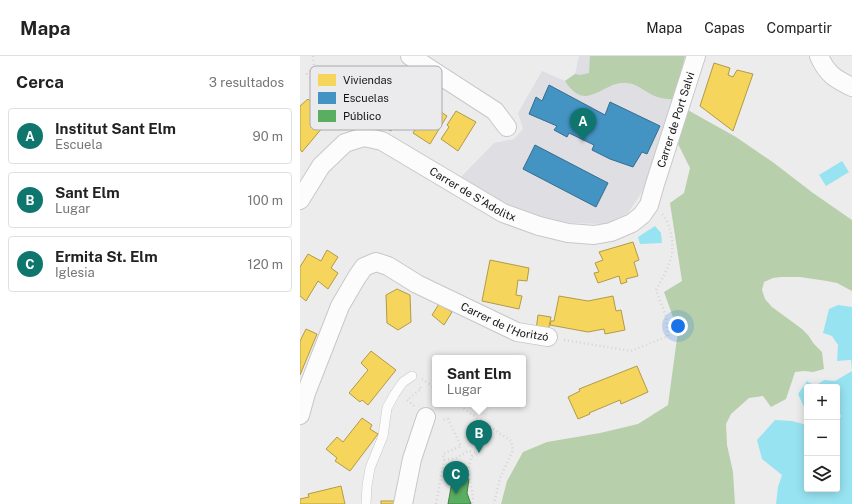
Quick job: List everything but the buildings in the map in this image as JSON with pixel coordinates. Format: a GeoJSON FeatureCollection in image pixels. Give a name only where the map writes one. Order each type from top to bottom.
{"type":"FeatureCollection","features":[{"type":"Feature","properties":{"kind":"street"},"geometry":{"type":"LineString","coordinates":[[410,56],[425,66]]}},
{"type":"Feature","properties":{"kind":"street","name":"Carrer de Port Salvi"},"geometry":{"type":"LineString","coordinates":[[655,184],[696,56]]}},
{"type":"Feature","properties":{"kind":"street"},"geometry":{"type":"LineString","coordinates":[[819,56],[824,66],[836,79],[852,87]]}},
{"type":"Feature","properties":{"kind":"street"},"geometry":{"type":"LineString","coordinates":[[442,77],[494,111],[507,127]]}},
{"type":"Feature","properties":{"kind":"street"},"geometry":{"type":"LineString","coordinates":[[300,200],[321,166],[345,143],[364,137]]}},
{"type":"Feature","properties":{"kind":"street","name":"Carrer de S'Adolitx"},"geometry":{"type":"LineString","coordinates":[[364,137],[382,141],[503,213],[539,226],[568,233],[594,235],[606,233],[632,223],[642,215],[649,205],[655,184]]}},
{"type":"Feature","properties":{"kind":"street","name":"Carrer de l'Horitzó"},"geometry":{"type":"LineString","coordinates":[[300,415],[306,392],[340,306],[364,267],[376,262],[388,266],[417,284],[517,332],[548,337]]}},
{"type":"Feature","properties":{"kind":"street"},"geometry":{"type":"LineString","coordinates":[[404,504],[412,459],[426,417]]}},
{"type":"Feature","properties":{"kind":"lane"},"geometry":{"type":"LineString","coordinates":[[366,504],[370,468],[382,436],[387,408],[403,382],[412,376]]}},
{"type":"Feature","properties":{"kind":"path"},"geometry":{"type":"LineString","coordinates":[[313,56],[313,66]]}},
{"type":"Feature","properties":{"kind":"path"},"geometry":{"type":"LineString","coordinates":[[358,130],[364,137]]}},
{"type":"Feature","properties":{"kind":"path","name":"Carrer de l'Horitzó"},"geometry":{"type":"LineString","coordinates":[[548,337],[631,351],[668,336],[666,316],[656,290],[671,260],[673,242],[664,215],[649,205]]}},
{"type":"Feature","properties":{"kind":"path"},"geometry":{"type":"LineString","coordinates":[[407,400],[421,389],[418,382],[421,378],[432,386]]}},
{"type":"Feature","properties":{"kind":"path"},"geometry":{"type":"LineString","coordinates":[[462,407],[511,441],[513,450],[500,478],[494,504]]}},
{"type":"Feature","properties":{"kind":"path"},"geometry":{"type":"LineString","coordinates":[[436,504],[444,460],[443,454],[461,446],[448,419]]}},
{"type":"Feature","properties":{"kind":"path"},"geometry":{"type":"LineString","coordinates":[[444,460],[456,458],[468,450],[479,453],[472,456],[468,468],[473,497],[472,504]]}},
{"type":"Feature","properties":{"kind":"shaded area"},"geometry":{"type":"Polygon","coordinates":[[[579,56],[685,56],[663,137],[642,192],[628,213],[605,224],[573,223],[537,218],[477,190],[459,179],[494,143],[514,139],[523,129],[518,113],[542,71],[565,81],[575,74],[579,56]]]}},
{"type":"Feature","properties":{"kind":"green space"},"geometry":{"type":"Polygon","coordinates":[[[590,56],[685,56],[674,99],[664,99],[652,95],[636,85],[627,83],[618,83],[588,96],[581,95],[573,91],[565,81],[575,74],[580,75],[589,73],[590,56]]]}},
{"type":"Feature","properties":{"kind":"green space"},"geometry":{"type":"Polygon","coordinates":[[[686,109],[736,137],[852,220],[852,291],[837,283],[800,277],[773,278],[764,282],[762,290],[765,299],[772,307],[802,329],[822,352],[824,369],[813,372],[795,372],[786,399],[771,407],[763,396],[749,398],[731,414],[726,424],[727,445],[733,472],[735,504],[501,504],[507,481],[523,452],[547,442],[600,433],[638,424],[668,405],[678,331],[664,292],[682,281],[670,203],[684,193],[690,168],[678,144],[686,109]]]}},
{"type":"Feature","properties":{"kind":"water"},"geometry":{"type":"Polygon","coordinates":[[[842,161],[849,172],[826,186],[819,175],[842,161]]]}},
{"type":"Feature","properties":{"kind":"water"},"geometry":{"type":"Polygon","coordinates":[[[655,226],[661,233],[662,243],[640,244],[638,237],[655,226]]]}},
{"type":"Feature","properties":{"kind":"water"},"geometry":{"type":"Polygon","coordinates":[[[838,305],[852,307],[852,370],[851,360],[837,361],[838,345],[832,336],[823,333],[829,309],[838,305]]]}},
{"type":"Feature","properties":{"kind":"water"},"geometry":{"type":"Polygon","coordinates":[[[852,371],[852,504],[776,504],[778,487],[782,475],[762,459],[757,440],[775,420],[792,421],[804,424],[804,492],[840,492],[840,384],[818,384],[824,380],[835,381],[852,371]]]}},
{"type":"Feature","properties":{"kind":"water"},"geometry":{"type":"Polygon","coordinates":[[[807,381],[812,384],[805,384],[807,381]]]}},
{"type":"Feature","properties":{"kind":"water"},"geometry":{"type":"Polygon","coordinates":[[[804,385],[804,407],[798,394],[804,385]]]}},
{"type":"Feature","properties":{"kind":"place","name":"Institut Sant Elm"},"geometry":{"type":"Point","coordinates":[583,141]}},
{"type":"Feature","properties":{"kind":"place","name":"Sant Elm"},"geometry":{"type":"Point","coordinates":[479,453]}},
{"type":"Feature","properties":{"kind":"place","name":"Ermita St. Elm"},"geometry":{"type":"Point","coordinates":[456,494]}}]}
